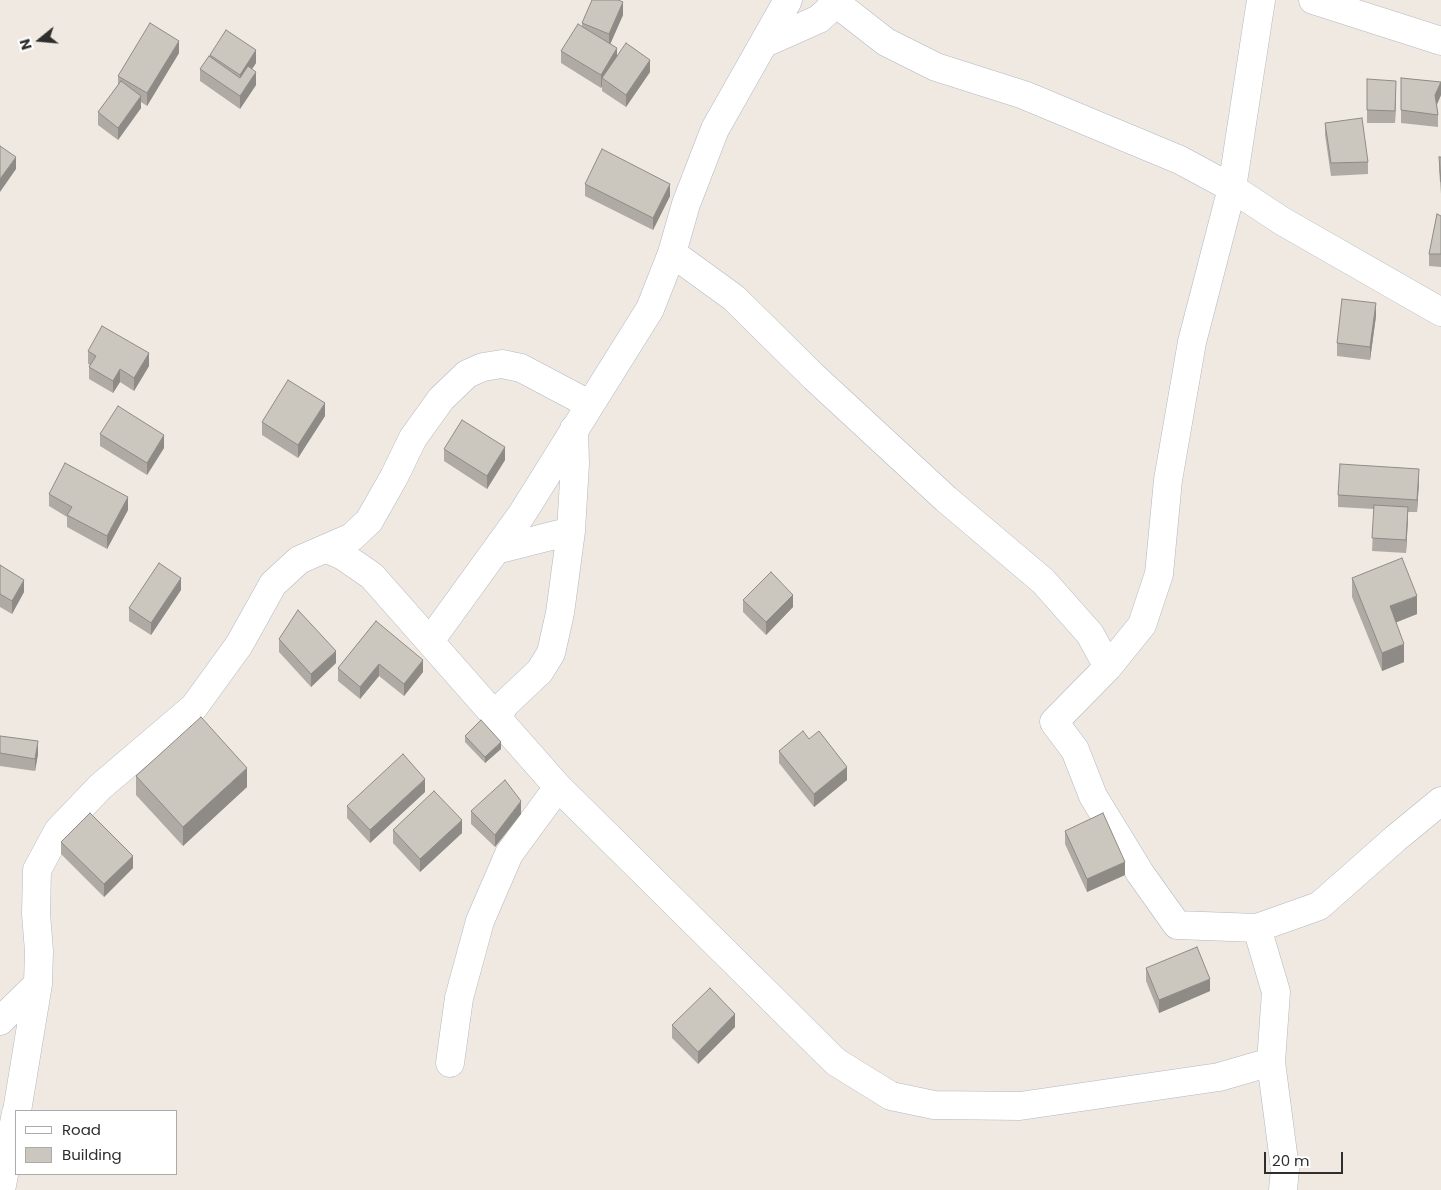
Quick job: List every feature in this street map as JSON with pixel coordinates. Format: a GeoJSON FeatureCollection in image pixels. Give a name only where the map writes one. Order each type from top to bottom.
{"type":"FeatureCollection","features":[{"type":"Feature","properties":{"kind":"street"},"geometry":{"type":"LineString","coordinates":[[430,641],[522,514],[650,309],[672,253],[686,204],[715,128],[788,0]]}},
{"type":"Feature","properties":{"kind":"street"},"geometry":{"type":"LineString","coordinates":[[1261,0],[1232,188],[1192,342],[1168,480],[1159,574],[1142,625],[1108,667],[1054,722],[1075,750],[1092,796],[1140,872],[1177,925],[1257,928],[1319,906],[1441,801]]}},
{"type":"Feature","properties":{"kind":"street"},"geometry":{"type":"LineString","coordinates":[[1313,0],[1441,41]]}},
{"type":"Feature","properties":{"kind":"street"},"geometry":{"type":"LineString","coordinates":[[765,43],[819,19],[834,2],[886,42],[936,67],[1024,95],[1180,160],[1232,188],[1290,226],[1440,313]]}},
{"type":"Feature","properties":{"kind":"street"},"geometry":{"type":"LineString","coordinates":[[672,253],[734,298],[814,377],[939,492],[1043,581],[1090,634],[1108,667]]}},
{"type":"Feature","properties":{"kind":"street"},"geometry":{"type":"LineString","coordinates":[[16,1110],[38,984],[40,951],[36,914],[37,870],[58,831],[100,787],[194,707],[239,645],[273,584],[299,560],[352,537],[369,521],[394,477],[412,438],[441,399],[467,374],[483,367],[502,364],[521,368],[589,404]]}},
{"type":"Feature","properties":{"kind":"street"},"geometry":{"type":"LineString","coordinates":[[497,720],[504,705],[540,671],[551,653],[560,613],[571,531],[575,464],[574,429]]}},
{"type":"Feature","properties":{"kind":"street"},"geometry":{"type":"LineString","coordinates":[[496,550],[571,531]]}},
{"type":"Feature","properties":{"kind":"street"},"geometry":{"type":"LineString","coordinates":[[327,549],[343,556],[372,576],[497,720],[558,786],[836,1062],[891,1096],[934,1105],[1020,1106],[1219,1077],[1271,1062]]}},
{"type":"Feature","properties":{"kind":"street"},"geometry":{"type":"LineString","coordinates":[[450,1063],[459,998],[480,920],[509,854],[558,786]]}},
{"type":"Feature","properties":{"kind":"street"},"geometry":{"type":"LineString","coordinates":[[1257,928],[1276,992],[1271,1062],[1285,1169],[1284,1190]]}},
{"type":"Feature","properties":{"kind":"street"},"geometry":{"type":"LineString","coordinates":[[0,1021],[38,984]]}},
{"type":"Feature","properties":{"kind":"street"},"geometry":{"type":"LineString","coordinates":[[1,1190],[15,1117]]}},
{"type":"Feature","properties":{"kind":"building"},"geometry":{"type":"Polygon","coordinates":[[[592,0],[618,0],[623,2],[609,34],[582,23],[592,0]]]}},
{"type":"Feature","properties":{"kind":"building"},"geometry":{"type":"Polygon","coordinates":[[[150,23],[179,41],[147,93],[118,76],[150,23]]]}},
{"type":"Feature","properties":{"kind":"building"},"geometry":{"type":"Polygon","coordinates":[[[578,24],[617,48],[601,75],[561,51],[578,24]]]}},
{"type":"Feature","properties":{"kind":"building"},"geometry":{"type":"Polygon","coordinates":[[[226,30],[256,50],[240,75],[210,55],[226,30]]]}},
{"type":"Feature","properties":{"kind":"building"},"geometry":{"type":"Polygon","coordinates":[[[626,43],[650,60],[626,95],[602,78],[626,43]]]}},
{"type":"Feature","properties":{"kind":"building"},"geometry":{"type":"Polygon","coordinates":[[[209,56],[240,78],[248,66],[256,72],[240,96],[200,69],[209,56]]]}},
{"type":"Feature","properties":{"kind":"building"},"geometry":{"type":"Polygon","coordinates":[[[1401,78],[1441,82],[1435,95],[1438,115],[1401,110],[1401,78]]]}},
{"type":"Feature","properties":{"kind":"building"},"geometry":{"type":"Polygon","coordinates":[[[1367,79],[1396,81],[1395,111],[1367,110],[1367,79]]]}},
{"type":"Feature","properties":{"kind":"building"},"geometry":{"type":"Polygon","coordinates":[[[121,81],[141,96],[118,128],[98,112],[121,81]]]}},
{"type":"Feature","properties":{"kind":"building"},"geometry":{"type":"Polygon","coordinates":[[[1362,118],[1368,162],[1331,163],[1325,123],[1362,118]]]}},
{"type":"Feature","properties":{"kind":"building"},"geometry":{"type":"Polygon","coordinates":[[[0,146],[16,157],[0,179],[0,146]]]}},
{"type":"Feature","properties":{"kind":"building"},"geometry":{"type":"Polygon","coordinates":[[[602,149],[670,184],[653,218],[585,184],[602,149]]]}},
{"type":"Feature","properties":{"kind":"building"},"geometry":{"type":"Polygon","coordinates":[[[1439,157],[1441,157],[1441,182],[1439,157]]]}},
{"type":"Feature","properties":{"kind":"building"},"geometry":{"type":"Polygon","coordinates":[[[1437,214],[1441,216],[1441,254],[1429,254],[1437,214]]]}},
{"type":"Feature","properties":{"kind":"building"},"geometry":{"type":"Polygon","coordinates":[[[1342,299],[1376,303],[1370,347],[1337,343],[1342,299]]]}},
{"type":"Feature","properties":{"kind":"building"},"geometry":{"type":"Polygon","coordinates":[[[102,326],[149,353],[134,378],[120,369],[113,381],[89,367],[96,356],[88,351],[102,326]]]}},
{"type":"Feature","properties":{"kind":"building"},"geometry":{"type":"Polygon","coordinates":[[[288,380],[325,403],[298,445],[262,422],[288,380]]]}},
{"type":"Feature","properties":{"kind":"building"},"geometry":{"type":"Polygon","coordinates":[[[118,406],[164,435],[147,463],[100,434],[118,406]]]}},
{"type":"Feature","properties":{"kind":"building"},"geometry":{"type":"Polygon","coordinates":[[[462,420],[505,447],[487,476],[444,449],[462,420]]]}},
{"type":"Feature","properties":{"kind":"building"},"geometry":{"type":"Polygon","coordinates":[[[65,463],[128,497],[107,536],[67,515],[72,507],[49,494],[65,463]]]}},
{"type":"Feature","properties":{"kind":"building"},"geometry":{"type":"Polygon","coordinates":[[[1340,464],[1419,469],[1417,500],[1338,495],[1340,464]]]}},
{"type":"Feature","properties":{"kind":"building"},"geometry":{"type":"Polygon","coordinates":[[[1374,505],[1408,507],[1406,540],[1372,538],[1374,505]]]}},
{"type":"Feature","properties":{"kind":"building"},"geometry":{"type":"Polygon","coordinates":[[[1402,558],[1417,596],[1390,606],[1404,644],[1382,653],[1352,578],[1402,558]]]}},
{"type":"Feature","properties":{"kind":"building"},"geometry":{"type":"Polygon","coordinates":[[[159,563],[181,578],[151,623],[129,608],[159,563]]]}},
{"type":"Feature","properties":{"kind":"building"},"geometry":{"type":"Polygon","coordinates":[[[0,565],[24,580],[12,601],[0,594],[0,565]]]}},
{"type":"Feature","properties":{"kind":"building"},"geometry":{"type":"Polygon","coordinates":[[[771,572],[793,595],[766,622],[743,600],[771,572]]]}},
{"type":"Feature","properties":{"kind":"building"},"geometry":{"type":"Polygon","coordinates":[[[298,610],[336,651],[311,674],[279,639],[298,610]]]}},
{"type":"Feature","properties":{"kind":"building"},"geometry":{"type":"Polygon","coordinates":[[[376,621],[423,660],[404,684],[379,664],[360,687],[338,668],[376,621]]]}},
{"type":"Feature","properties":{"kind":"building"},"geometry":{"type":"Polygon","coordinates":[[[201,717],[247,768],[183,827],[136,776],[201,717]]]}},
{"type":"Feature","properties":{"kind":"building"},"geometry":{"type":"Polygon","coordinates":[[[481,720],[501,742],[485,757],[465,736],[481,720]]]}},
{"type":"Feature","properties":{"kind":"building"},"geometry":{"type":"Polygon","coordinates":[[[803,731],[809,739],[819,731],[847,767],[814,794],[779,751],[803,731]]]}},
{"type":"Feature","properties":{"kind":"building"},"geometry":{"type":"Polygon","coordinates":[[[0,736],[38,741],[35,759],[0,753],[0,736]]]}},
{"type":"Feature","properties":{"kind":"building"},"geometry":{"type":"Polygon","coordinates":[[[403,754],[425,779],[370,830],[347,806],[403,754]]]}},
{"type":"Feature","properties":{"kind":"building"},"geometry":{"type":"Polygon","coordinates":[[[505,780],[521,801],[495,835],[471,811],[505,780]]]}},
{"type":"Feature","properties":{"kind":"building"},"geometry":{"type":"Polygon","coordinates":[[[434,791],[462,820],[420,859],[393,830],[434,791]]]}},
{"type":"Feature","properties":{"kind":"building"},"geometry":{"type":"Polygon","coordinates":[[[90,813],[133,856],[104,884],[61,842],[90,813]]]}},
{"type":"Feature","properties":{"kind":"building"},"geometry":{"type":"Polygon","coordinates":[[[1103,813],[1125,862],[1087,879],[1065,831],[1103,813]]]}},
{"type":"Feature","properties":{"kind":"building"},"geometry":{"type":"Polygon","coordinates":[[[1197,947],[1210,979],[1159,1000],[1146,968],[1197,947]]]}},
{"type":"Feature","properties":{"kind":"building"},"geometry":{"type":"Polygon","coordinates":[[[710,988],[735,1014],[698,1052],[672,1025],[710,988]]]}}]}
